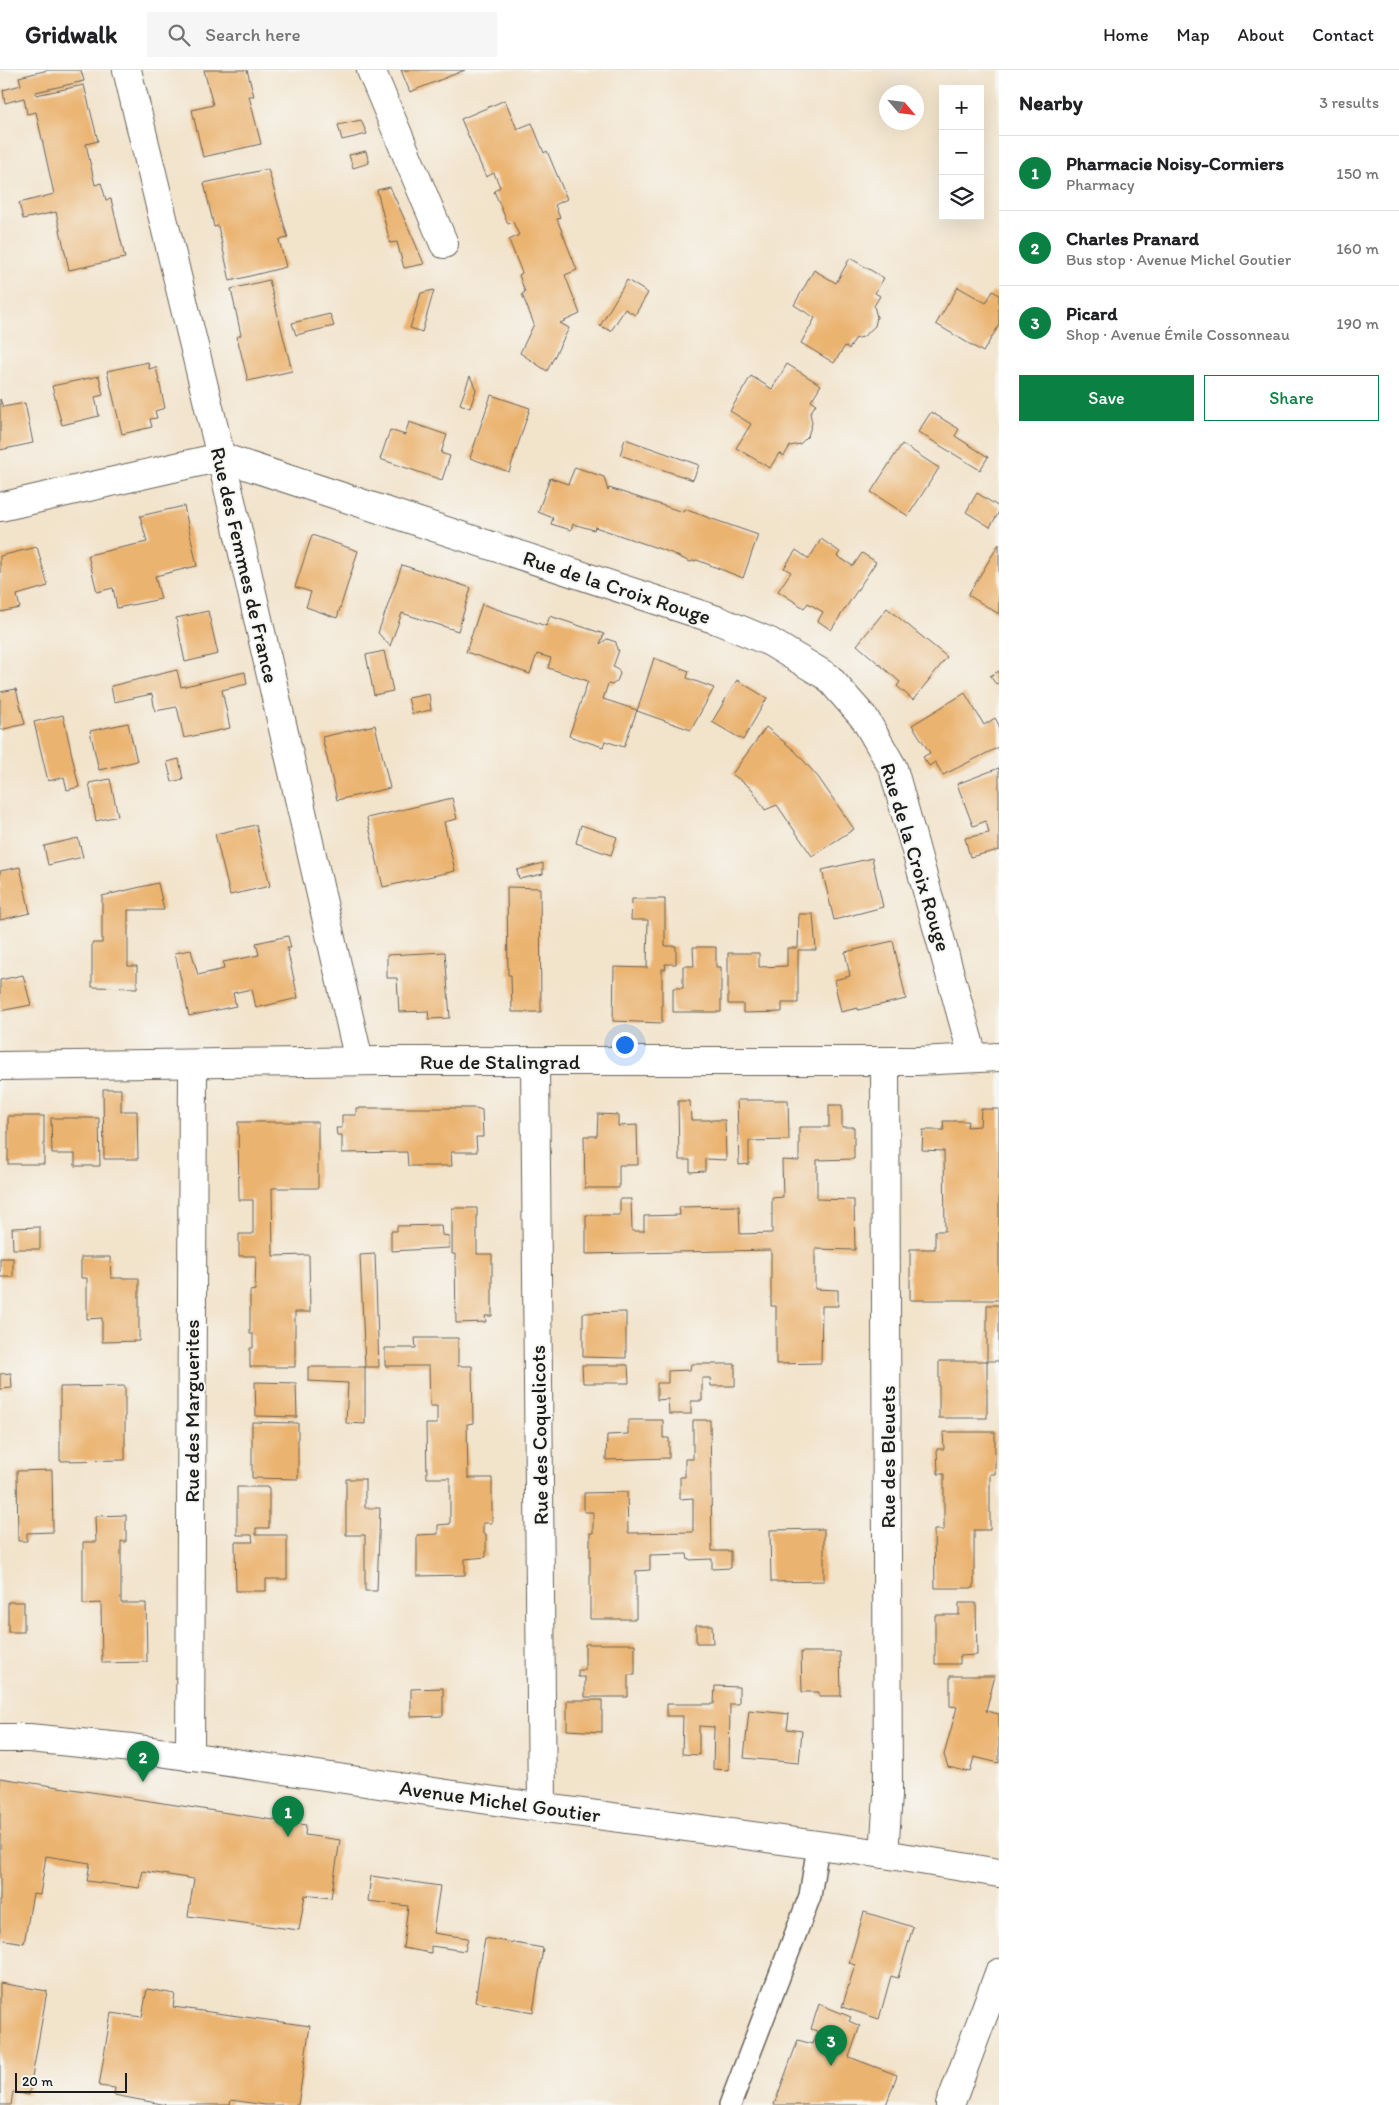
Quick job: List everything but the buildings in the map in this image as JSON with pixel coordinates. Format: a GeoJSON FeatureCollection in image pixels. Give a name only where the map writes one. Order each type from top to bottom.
{"type":"FeatureCollection","features":[{"type":"Feature","properties":{"kind":"street","name":"Rue des Femmes de France"},"geometry":{"type":"LineString","coordinates":[[127,70],[221,458],[359,1061]]}},
{"type":"Feature","properties":{"kind":"street"},"geometry":{"type":"LineString","coordinates":[[371,70],[444,244]]}},
{"type":"Feature","properties":{"kind":"street"},"geometry":{"type":"LineString","coordinates":[[0,507],[221,458]]}},
{"type":"Feature","properties":{"kind":"street","name":"Rue de la Croix Rouge"},"geometry":{"type":"LineString","coordinates":[[221,458],[717,620],[770,642],[828,676],[865,718],[893,768],[986,1057]]}},
{"type":"Feature","properties":{"kind":"street","name":"Rue de Stalingrad"},"geometry":{"type":"LineString","coordinates":[[0,1066],[193,1065],[359,1061],[885,1061],[986,1057]]}},
{"type":"Feature","properties":{"kind":"street","name":"Rue des Bleuets"},"geometry":{"type":"LineString","coordinates":[[884,1854],[888,1795],[885,1061]]}},
{"type":"Feature","properties":{"kind":"street","name":"Rue des Coquelicots"},"geometry":{"type":"LineString","coordinates":[[535,1062],[542,1807]]}},
{"type":"Feature","properties":{"kind":"street","name":"Rue des Marguerites"},"geometry":{"type":"LineString","coordinates":[[190,1757],[193,1065]]}},
{"type":"Feature","properties":{"kind":"street","name":"Avenue Michel Goutier"},"geometry":{"type":"LineString","coordinates":[[0,1738],[29,1738],[132,1748],[884,1854],[999,1873]]}},
{"type":"Feature","properties":{"kind":"street"},"geometry":{"type":"LineString","coordinates":[[950,2105],[999,1973]]}},
{"type":"Feature","properties":{"kind":"lane"},"geometry":{"type":"LineString","coordinates":[[730,2105],[810,1896],[818,1846]]}},
{"type":"Feature","properties":{"kind":"place","name":"Charles Pranard"},"geometry":{"type":"Point","coordinates":[143,1782]}},
{"type":"Feature","properties":{"kind":"place","name":"Pharmacie Noisy-Cormiers"},"geometry":{"type":"Point","coordinates":[288,1837]}},
{"type":"Feature","properties":{"kind":"place","name":"Picard"},"geometry":{"type":"Point","coordinates":[831,2066]}}]}
